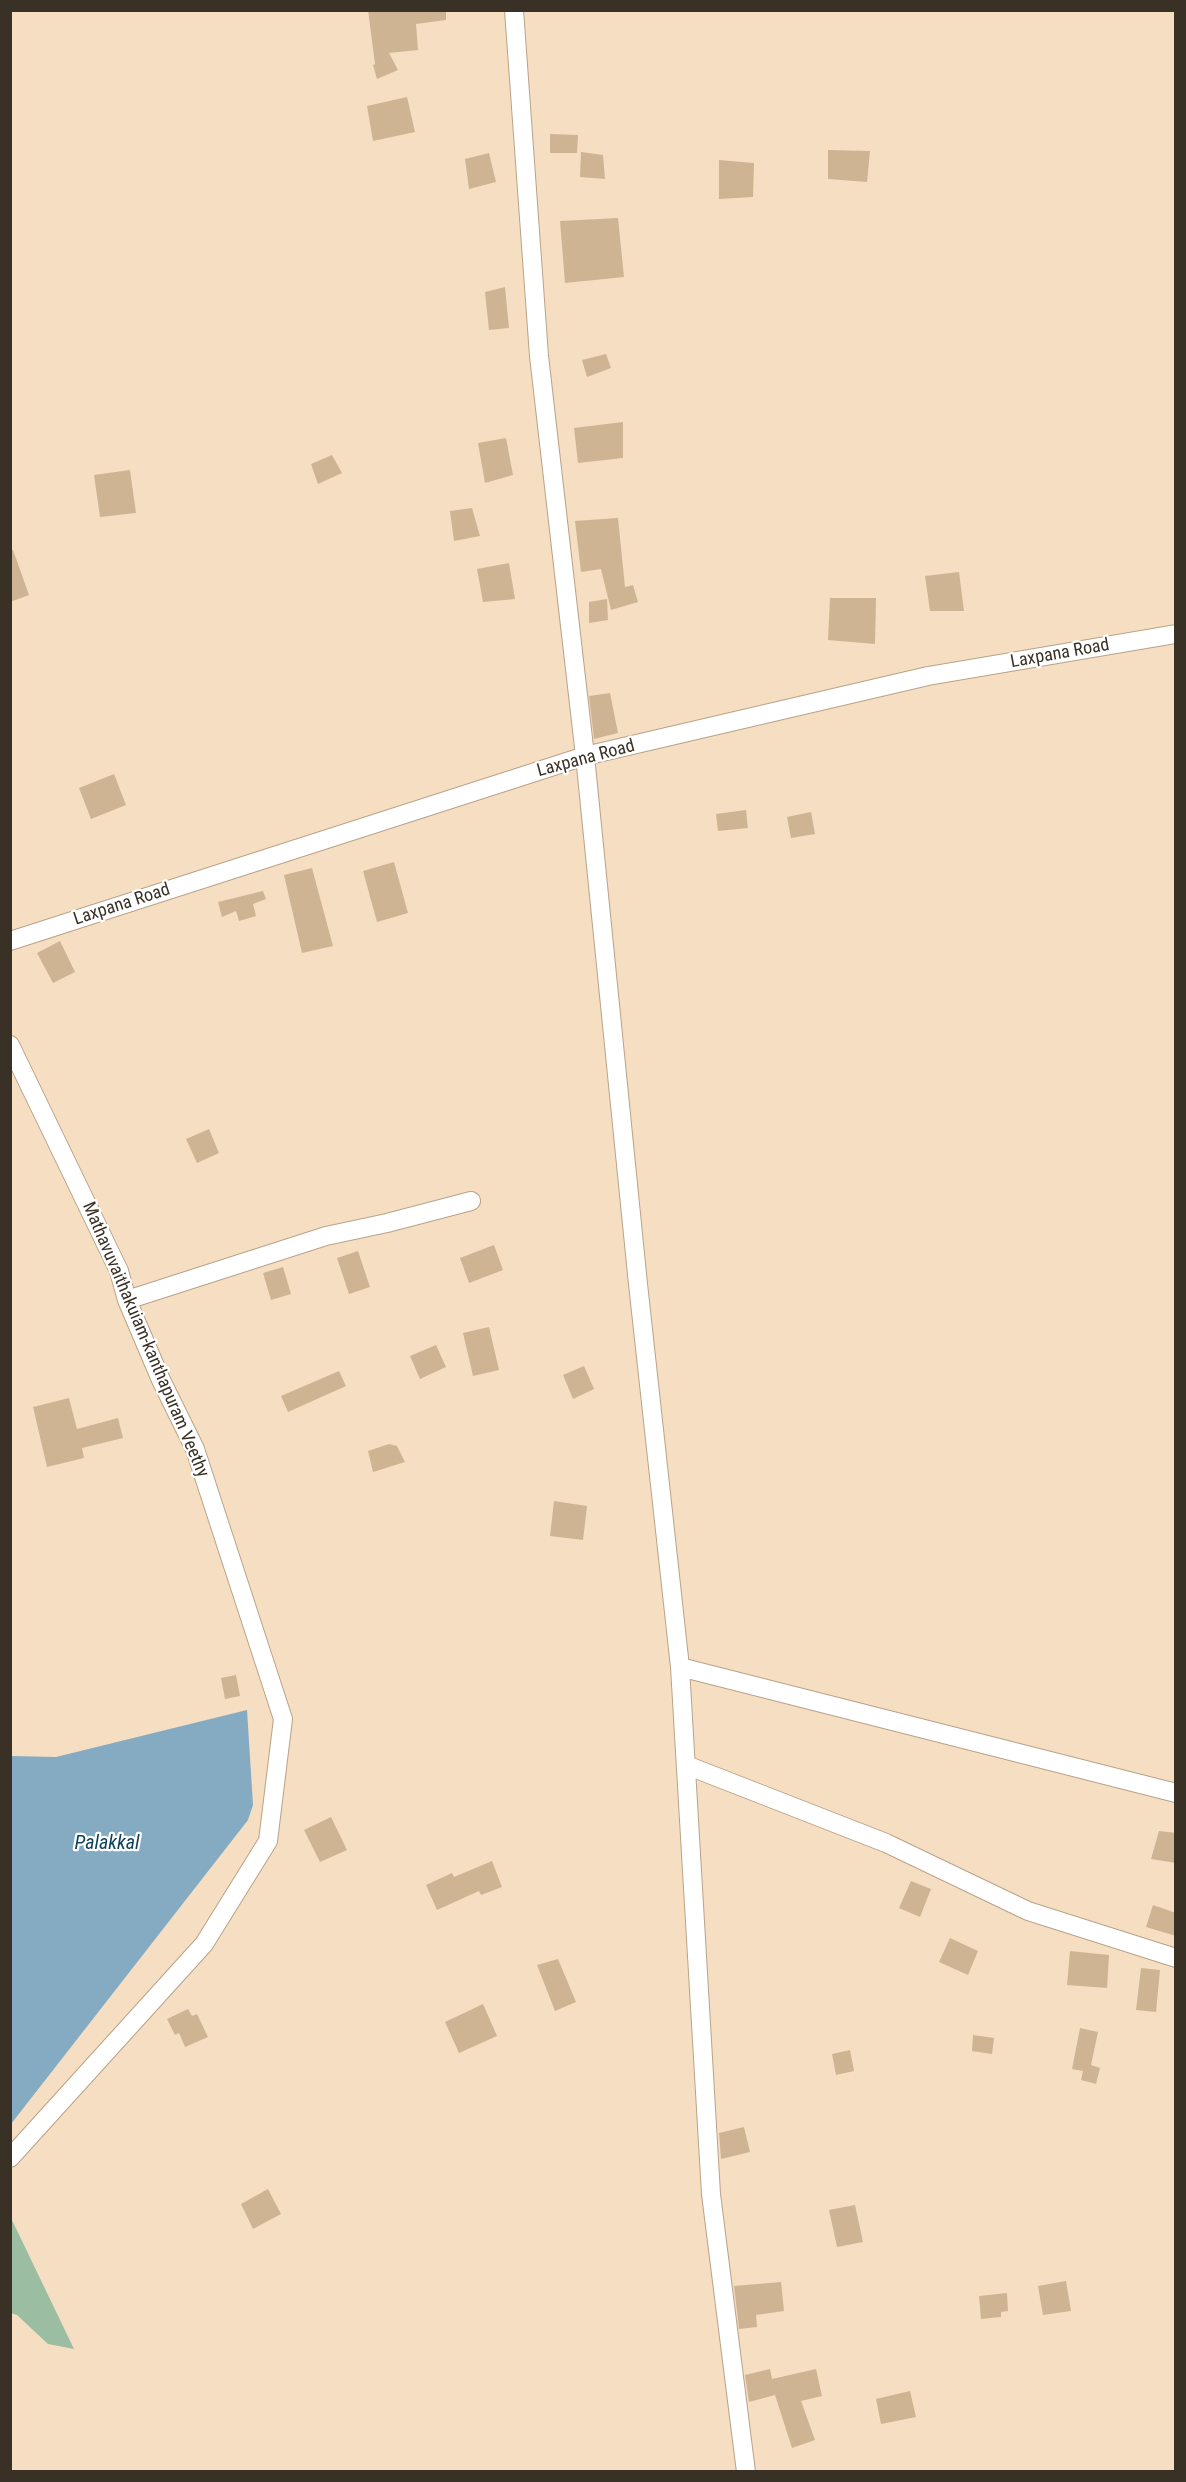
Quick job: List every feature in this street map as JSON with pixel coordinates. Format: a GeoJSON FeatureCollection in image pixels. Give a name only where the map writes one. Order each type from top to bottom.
{"type":"FeatureCollection","features":[{"type":"Feature","properties":{"kind":"street"},"geometry":{"type":"LineString","coordinates":[[514,10],[538,356],[585,756],[680,1667],[711,2194],[746,2472]]}},
{"type":"Feature","properties":{"kind":"street","name":"Laxpana Road"},"geometry":{"type":"LineString","coordinates":[[10,941],[585,756],[928,676],[1176,634]]}},
{"type":"Feature","properties":{"kind":"street","name":"Mathavuvaithakuiam-kanthapuram Veethy"},"geometry":{"type":"LineString","coordinates":[[10,1045],[119,1271],[127,1300],[161,1380],[195,1449],[283,1719],[268,1841],[204,1944],[10,2158]]}},
{"type":"Feature","properties":{"kind":"street"},"geometry":{"type":"LineString","coordinates":[[127,1300],[326,1236],[471,1201]]}},
{"type":"Feature","properties":{"kind":"street"},"geometry":{"type":"LineString","coordinates":[[680,1667],[1176,1793]]}},
{"type":"Feature","properties":{"kind":"street"},"geometry":{"type":"LineString","coordinates":[[686,1765],[886,1843],[1028,1911],[1176,1958]]}},
{"type":"Feature","properties":{"kind":"green space"},"geometry":{"type":"Polygon","coordinates":[[[11,2218],[74,2349],[48,2344],[17,2315],[11,2313],[11,2218]]]}},
{"type":"Feature","properties":{"kind":"water","name":"Palakkal"},"geometry":{"type":"Polygon","coordinates":[[[247,1710],[253,1805],[248,1820],[11,2124],[11,1756],[56,1757],[247,1710]]]}},
{"type":"Feature","properties":{"kind":"building"},"geometry":{"type":"Polygon","coordinates":[[[368,10],[446,10],[446,20],[416,24],[418,50],[389,53],[398,70],[377,79],[373,65],[375,64],[368,10]]]}},
{"type":"Feature","properties":{"kind":"building"},"geometry":{"type":"Polygon","coordinates":[[[407,97],[415,132],[373,141],[367,106],[407,97]]]}},
{"type":"Feature","properties":{"kind":"building"},"geometry":{"type":"Polygon","coordinates":[[[550,134],[578,135],[577,153],[550,153],[550,134]]]}},
{"type":"Feature","properties":{"kind":"building"},"geometry":{"type":"Polygon","coordinates":[[[828,150],[870,151],[867,182],[828,179],[828,150]]]}},
{"type":"Feature","properties":{"kind":"building"},"geometry":{"type":"Polygon","coordinates":[[[581,152],[603,155],[605,179],[580,177],[581,152]]]}},
{"type":"Feature","properties":{"kind":"building"},"geometry":{"type":"Polygon","coordinates":[[[489,153],[496,182],[469,189],[465,159],[489,153]]]}},
{"type":"Feature","properties":{"kind":"building"},"geometry":{"type":"Polygon","coordinates":[[[719,160],[754,163],[753,197],[719,199],[719,160]]]}},
{"type":"Feature","properties":{"kind":"building"},"geometry":{"type":"Polygon","coordinates":[[[618,218],[624,277],[565,283],[560,221],[618,218]]]}},
{"type":"Feature","properties":{"kind":"building"},"geometry":{"type":"Polygon","coordinates":[[[505,287],[509,328],[489,330],[485,292],[505,287]]]}},
{"type":"Feature","properties":{"kind":"building"},"geometry":{"type":"Polygon","coordinates":[[[606,354],[611,368],[587,377],[582,360],[606,354]]]}},
{"type":"Feature","properties":{"kind":"building"},"geometry":{"type":"Polygon","coordinates":[[[623,422],[623,458],[578,463],[574,428],[623,422]]]}},
{"type":"Feature","properties":{"kind":"building"},"geometry":{"type":"Polygon","coordinates":[[[506,438],[513,475],[485,483],[478,443],[506,438]]]}},
{"type":"Feature","properties":{"kind":"building"},"geometry":{"type":"Polygon","coordinates":[[[332,455],[342,473],[318,484],[311,464],[332,455]]]}},
{"type":"Feature","properties":{"kind":"building"},"geometry":{"type":"Polygon","coordinates":[[[130,470],[136,513],[100,517],[94,475],[130,470]]]}},
{"type":"Feature","properties":{"kind":"building"},"geometry":{"type":"Polygon","coordinates":[[[472,508],[480,536],[454,541],[450,511],[472,508]]]}},
{"type":"Feature","properties":{"kind":"building"},"geometry":{"type":"Polygon","coordinates":[[[618,518],[625,587],[633,585],[638,602],[611,610],[601,569],[581,572],[575,521],[618,518]]]}},
{"type":"Feature","properties":{"kind":"building"},"geometry":{"type":"Polygon","coordinates":[[[10,550],[13,550],[29,595],[10,602],[10,550]]]}},
{"type":"Feature","properties":{"kind":"building"},"geometry":{"type":"Polygon","coordinates":[[[509,563],[515,599],[483,602],[477,569],[509,563]]]}},
{"type":"Feature","properties":{"kind":"building"},"geometry":{"type":"Polygon","coordinates":[[[959,572],[964,611],[930,611],[925,576],[959,572]]]}},
{"type":"Feature","properties":{"kind":"building"},"geometry":{"type":"Polygon","coordinates":[[[830,598],[876,598],[875,644],[828,640],[830,598]]]}},
{"type":"Feature","properties":{"kind":"building"},"geometry":{"type":"Polygon","coordinates":[[[607,599],[608,620],[589,623],[589,602],[607,599]]]}},
{"type":"Feature","properties":{"kind":"building"},"geometry":{"type":"Polygon","coordinates":[[[610,693],[618,733],[594,739],[589,696],[610,693]]]}},
{"type":"Feature","properties":{"kind":"building"},"geometry":{"type":"Polygon","coordinates":[[[114,774],[126,805],[91,819],[79,788],[114,774]]]}},
{"type":"Feature","properties":{"kind":"building"},"geometry":{"type":"Polygon","coordinates":[[[746,810],[748,828],[718,831],[716,814],[746,810]]]}},
{"type":"Feature","properties":{"kind":"building"},"geometry":{"type":"Polygon","coordinates":[[[811,812],[815,834],[791,838],[787,817],[811,812]]]}},
{"type":"Feature","properties":{"kind":"building"},"geometry":{"type":"Polygon","coordinates":[[[394,862],[408,913],[377,922],[363,871],[394,862]]]}},
{"type":"Feature","properties":{"kind":"building"},"geometry":{"type":"Polygon","coordinates":[[[312,868],[333,946],[302,953],[284,875],[312,868]]]}},
{"type":"Feature","properties":{"kind":"building"},"geometry":{"type":"Polygon","coordinates":[[[263,891],[266,899],[253,904],[256,916],[239,921],[236,911],[222,917],[218,902],[263,891]]]}},
{"type":"Feature","properties":{"kind":"building"},"geometry":{"type":"Polygon","coordinates":[[[60,941],[75,972],[53,983],[37,953],[60,941]]]}},
{"type":"Feature","properties":{"kind":"building"},"geometry":{"type":"Polygon","coordinates":[[[209,1129],[219,1153],[197,1163],[186,1139],[209,1129]]]}},
{"type":"Feature","properties":{"kind":"building"},"geometry":{"type":"Polygon","coordinates":[[[494,1245],[503,1270],[469,1283],[460,1258],[494,1245]]]}},
{"type":"Feature","properties":{"kind":"building"},"geometry":{"type":"Polygon","coordinates":[[[358,1251],[370,1287],[349,1294],[337,1258],[358,1251]]]}},
{"type":"Feature","properties":{"kind":"building"},"geometry":{"type":"Polygon","coordinates":[[[283,1267],[291,1294],[271,1300],[263,1273],[283,1267]]]}},
{"type":"Feature","properties":{"kind":"building"},"geometry":{"type":"Polygon","coordinates":[[[489,1327],[499,1370],[473,1376],[463,1333],[489,1327]]]}},
{"type":"Feature","properties":{"kind":"building"},"geometry":{"type":"Polygon","coordinates":[[[436,1345],[446,1367],[420,1379],[410,1356],[436,1345]]]}},
{"type":"Feature","properties":{"kind":"building"},"geometry":{"type":"Polygon","coordinates":[[[584,1366],[594,1389],[573,1399],[563,1375],[584,1366]]]}},
{"type":"Feature","properties":{"kind":"building"},"geometry":{"type":"Polygon","coordinates":[[[339,1371],[346,1386],[288,1412],[281,1396],[339,1371]]]}},
{"type":"Feature","properties":{"kind":"building"},"geometry":{"type":"Polygon","coordinates":[[[69,1398],[77,1429],[118,1418],[123,1438],[82,1448],[84,1458],[47,1467],[33,1407],[69,1398]]]}},
{"type":"Feature","properties":{"kind":"building"},"geometry":{"type":"Polygon","coordinates":[[[389,1444],[397,1446],[405,1462],[373,1472],[368,1451],[389,1444]]]}},
{"type":"Feature","properties":{"kind":"building"},"geometry":{"type":"Polygon","coordinates":[[[554,1501],[587,1506],[583,1540],[550,1536],[554,1501]]]}},
{"type":"Feature","properties":{"kind":"building"},"geometry":{"type":"Polygon","coordinates":[[[236,1675],[240,1696],[225,1699],[221,1678],[236,1675]]]}},
{"type":"Feature","properties":{"kind":"building"},"geometry":{"type":"Polygon","coordinates":[[[331,1817],[347,1850],[320,1862],[304,1830],[331,1817]]]}},
{"type":"Feature","properties":{"kind":"building"},"geometry":{"type":"Polygon","coordinates":[[[1159,1831],[1176,1833],[1176,1863],[1151,1859],[1159,1831]]]}},
{"type":"Feature","properties":{"kind":"building"},"geometry":{"type":"Polygon","coordinates":[[[492,1861],[502,1887],[481,1895],[479,1891],[437,1910],[426,1885],[452,1873],[454,1877],[492,1861]]]}},
{"type":"Feature","properties":{"kind":"building"},"geometry":{"type":"Polygon","coordinates":[[[911,1881],[931,1889],[920,1917],[899,1908],[911,1881]]]}},
{"type":"Feature","properties":{"kind":"building"},"geometry":{"type":"Polygon","coordinates":[[[1153,1905],[1176,1913],[1176,1936],[1146,1927],[1153,1905]]]}},
{"type":"Feature","properties":{"kind":"building"},"geometry":{"type":"Polygon","coordinates":[[[950,1938],[978,1951],[968,1975],[939,1962],[950,1938]]]}},
{"type":"Feature","properties":{"kind":"building"},"geometry":{"type":"Polygon","coordinates":[[[1070,1951],[1109,1955],[1107,1988],[1067,1985],[1070,1951]]]}},
{"type":"Feature","properties":{"kind":"building"},"geometry":{"type":"Polygon","coordinates":[[[558,1959],[576,2002],[555,2011],[537,1965],[558,1959]]]}},
{"type":"Feature","properties":{"kind":"building"},"geometry":{"type":"Polygon","coordinates":[[[1141,1968],[1160,1970],[1156,2012],[1136,2010],[1141,1968]]]}},
{"type":"Feature","properties":{"kind":"building"},"geometry":{"type":"Polygon","coordinates":[[[483,2004],[497,2036],[459,2053],[445,2022],[483,2004]]]}},
{"type":"Feature","properties":{"kind":"building"},"geometry":{"type":"Polygon","coordinates":[[[188,2009],[192,2016],[197,2014],[208,2037],[185,2047],[179,2033],[175,2035],[167,2019],[188,2009]]]}},
{"type":"Feature","properties":{"kind":"building"},"geometry":{"type":"Polygon","coordinates":[[[1080,2028],[1098,2032],[1091,2065],[1100,2068],[1096,2084],[1081,2080],[1083,2071],[1072,2069],[1080,2028]]]}},
{"type":"Feature","properties":{"kind":"building"},"geometry":{"type":"Polygon","coordinates":[[[973,2035],[994,2038],[992,2054],[972,2051],[973,2035]]]}},
{"type":"Feature","properties":{"kind":"building"},"geometry":{"type":"Polygon","coordinates":[[[850,2050],[854,2071],[836,2075],[832,2054],[850,2050]]]}},
{"type":"Feature","properties":{"kind":"building"},"geometry":{"type":"Polygon","coordinates":[[[744,2127],[750,2152],[721,2159],[719,2133],[744,2127]]]}},
{"type":"Feature","properties":{"kind":"building"},"geometry":{"type":"Polygon","coordinates":[[[268,2189],[281,2214],[253,2229],[241,2204],[268,2189]]]}},
{"type":"Feature","properties":{"kind":"building"},"geometry":{"type":"Polygon","coordinates":[[[855,2205],[863,2242],[837,2247],[829,2210],[855,2205]]]}},
{"type":"Feature","properties":{"kind":"building"},"geometry":{"type":"Polygon","coordinates":[[[1066,2281],[1071,2311],[1043,2315],[1038,2286],[1066,2281]]]}},
{"type":"Feature","properties":{"kind":"building"},"geometry":{"type":"Polygon","coordinates":[[[781,2282],[784,2311],[756,2315],[757,2327],[739,2329],[734,2286],[781,2282]]]}},
{"type":"Feature","properties":{"kind":"building"},"geometry":{"type":"Polygon","coordinates":[[[1007,2293],[1008,2311],[1001,2312],[1001,2317],[981,2319],[979,2296],[1007,2293]]]}},
{"type":"Feature","properties":{"kind":"building"},"geometry":{"type":"Polygon","coordinates":[[[770,2369],[772,2379],[816,2369],[822,2396],[801,2401],[815,2440],[792,2448],[775,2395],[749,2402],[745,2375],[770,2369]]]}},
{"type":"Feature","properties":{"kind":"building"},"geometry":{"type":"Polygon","coordinates":[[[910,2391],[916,2417],[881,2424],[876,2399],[910,2391]]]}}]}
